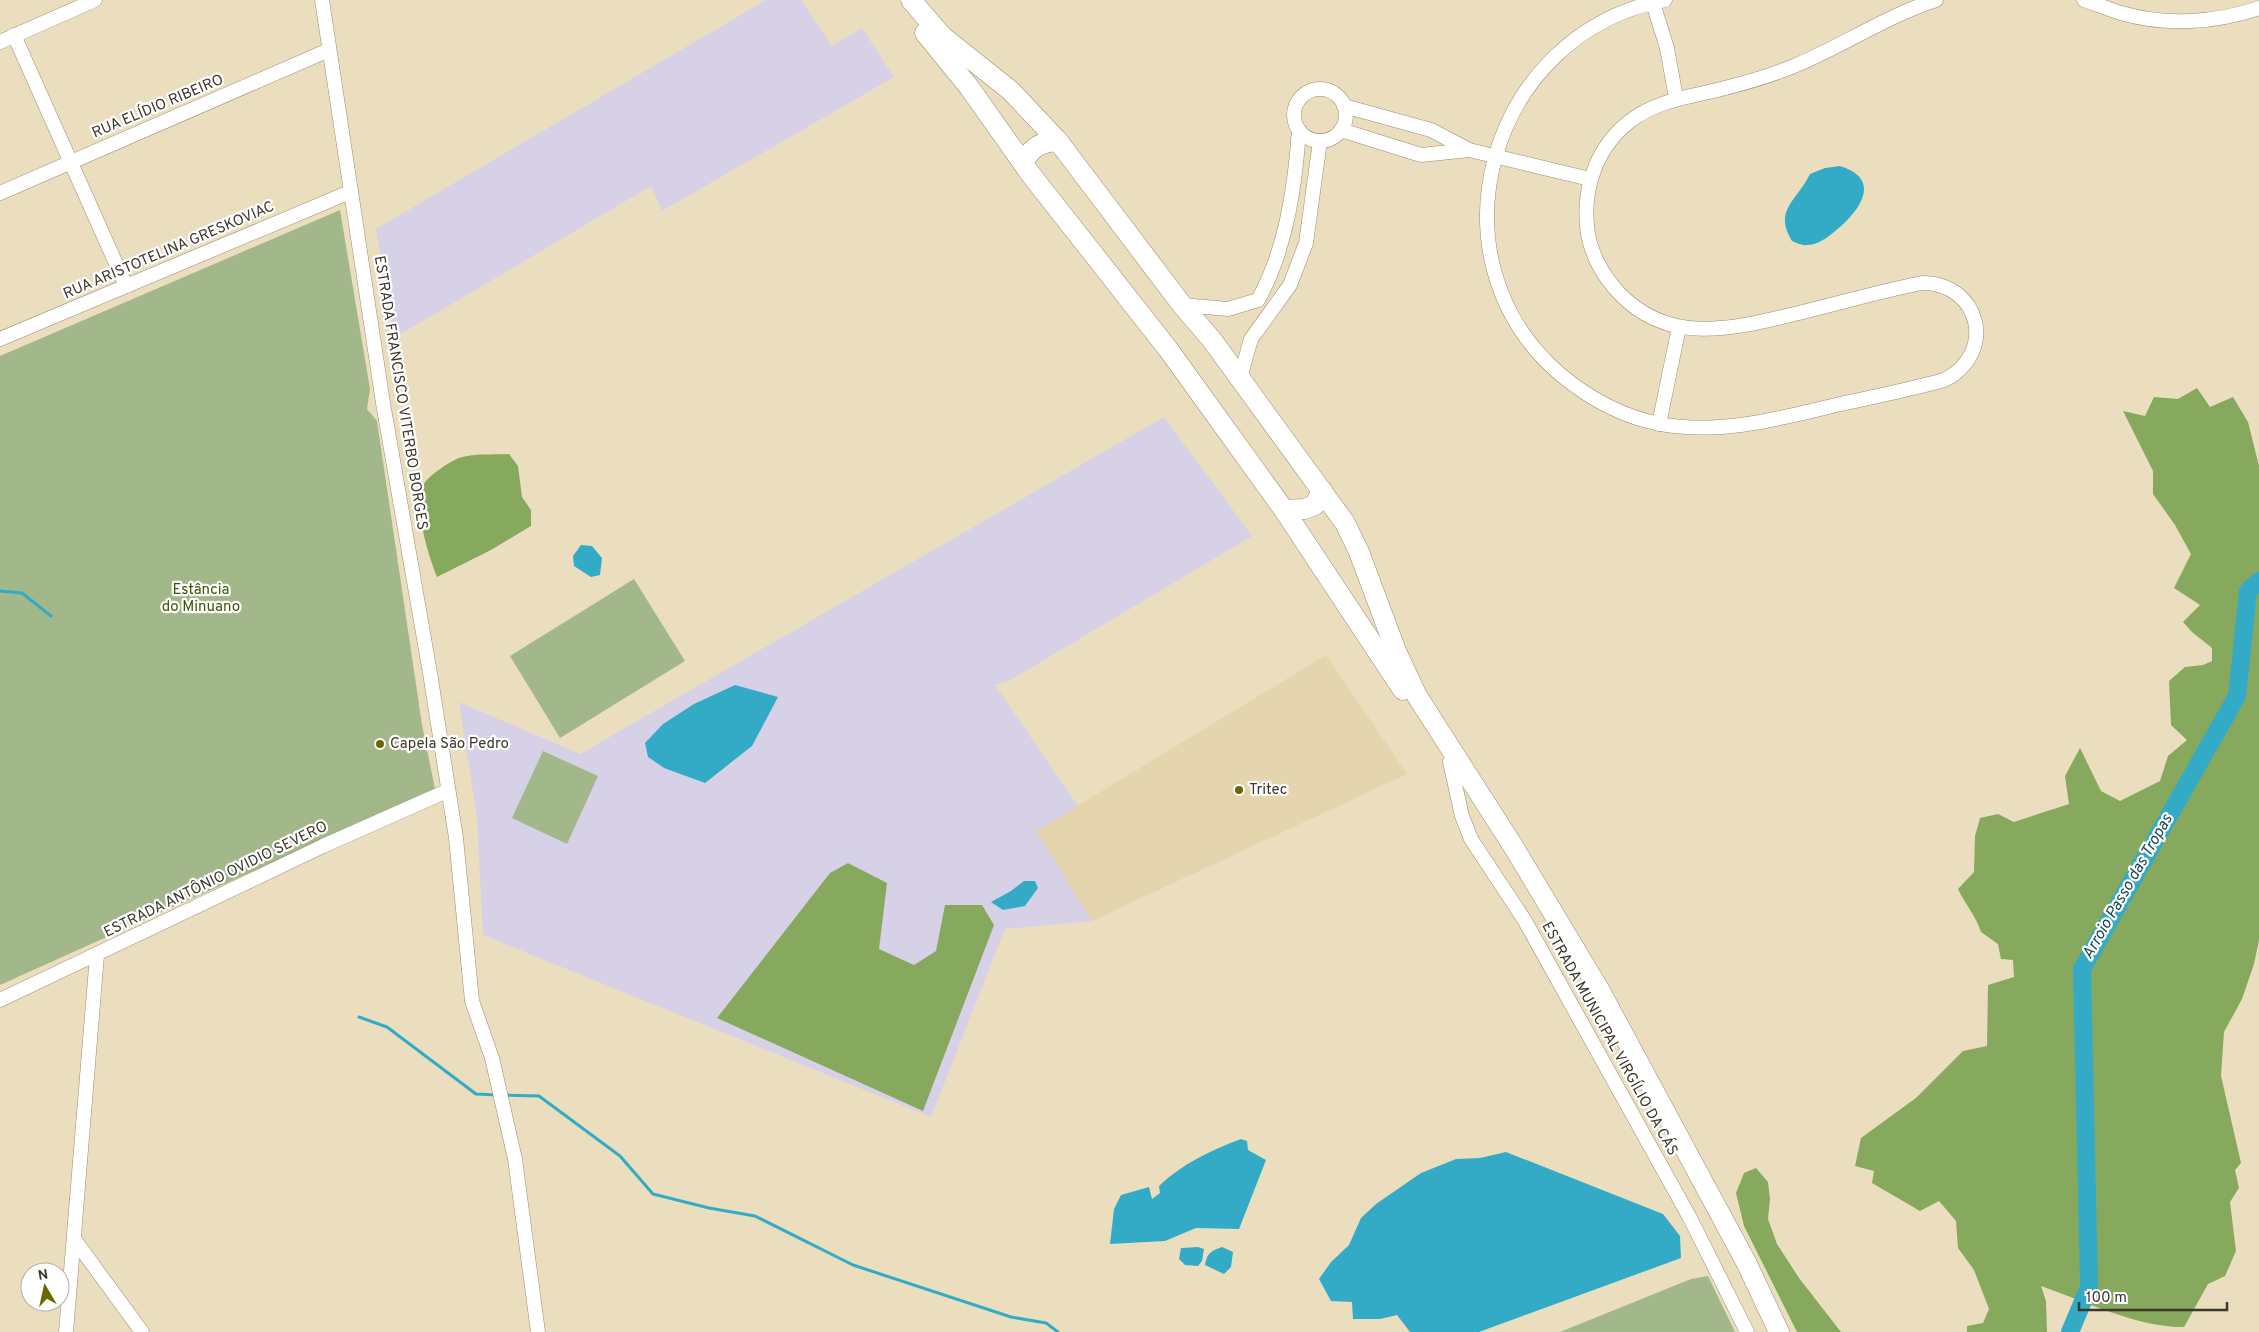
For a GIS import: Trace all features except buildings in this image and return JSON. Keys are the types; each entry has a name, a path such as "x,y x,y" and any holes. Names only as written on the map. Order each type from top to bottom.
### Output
{"highway":[{"path":"908,2 942,36 1011,91 1058,142 1182,305 1212,340 1345,523 1359,552 1396,651 1416,696 1514,846 1600,991 1746,1262 1779,1332"},
{"path":"908,2 1023,163 1157,334 1284,510 1450,762 1550,918 1599,1004 1696,1181 1773,1332"},
{"path":"1023,163 1030,150 1038,144 1058,142"},
{"path":"1284,510 1304,509 1315,504 1322,490"}],"street":[{"path":"0,42 95,0"},
{"name":"ESTRADA FRANCISCO VITERBO BORGES","path":"322,0 350,192 448,791"},
{"path":"1676,98 1657,1 1630,9 1600,23 1565,46 1547,63 1517,102 1506,124 1495,156 1487,195 1489,244 1502,291 1524,333 1554,369 1592,398 1621,412 1659,424 1706,428 1752,424 1944,380 1959,371 1970,358 1977,334 1974,317 1966,303 1947,287 1931,283 1914,285 1743,326 1705,329 1679,327 1643,313 1623,297 1606,278 1594,255 1587,230 1586,203 1590,179 1603,152 1619,131 1651,107 1676,98 1725,88 1794,66 1843,43 1901,12 1936,0"},
{"path":"2084,0 2138,17 2175,21 2213,19 2259,8"},
{"path":"14,35 126,286"},
{"name":"RUA ELÍDIO RIBEIRO","path":"0,193 329,50"},
{"path":"1182,305 1228,309 1258,300 1268,282 1285,230 1298,130 1294,119 1295,106 1307,93 1319,89 1332,92 1344,106 1346,118 1341,130 1332,138 1320,141 1308,138 1298,130"},
{"path":"1344,106 1431,130 1468,150 1590,179"},
{"path":"1341,130 1421,155 1468,150"},
{"path":"1240,378 1251,339 1290,285 1306,244 1320,141"},
{"name":"RUA ARISTOTELINA GRESKOVIAC","path":"0,339 350,192"},
{"path":"1659,424 1679,327"},
{"name":"ESTRADA MUNICIPAL VIRGÍLIO DA CÁS","path":"1450,762 1462,816 1471,839 1525,921 1690,1218 1747,1332"},
{"path":"448,791 456,838 472,1001 492,1058 514,1159 538,1332"},
{"name":"ESTRADA ANTÔNIO OVIDIO SEVERO","path":"0,1000 323,846 448,791"},
{"path":"66,1332 97,955"},
{"path":"74,1239 142,1332"}],"shaded area":[{"path":"766,0 801,0 832,46 862,28 894,77 662,211 651,186 394,338 376,229"},
{"path":"1164,417 1252,536 1009,681 995,685 1078,806 1036,831 1092,921 1005,929 931,1117 483,935 477,818 459,702 580,754"},
{"name":"Tritec","path":"1326,655 1407,774 1092,921 1036,831"}],"green space":[{"name":"Estância do Minuano","path":"340,210 370,389 367,409 377,421 422,725 435,789 0,985 0,356"},
{"path":"2197,388 2210,407 2233,397 2248,422 2259,466 2259,940 2254,964 2242,999 2224,1032 2221,1076 2241,1163 2235,1170 2239,1188 2230,1202 2236,1251 2225,1276 2208,1284 2184,1327 2149,1323 2130,1318 2041,1286 2046,1301 2047,1332 1967,1332 1967,1326 1983,1323 1989,1309 1974,1270 1958,1248 1956,1221 1939,1201 1920,1211 1872,1183 1874,1171 1855,1166 1861,1138 1916,1098 1963,1051 1987,1046 1988,985 2014,977 2013,960 2001,959 1998,944 1981,932 1958,889 1974,872 1975,836 1980,818 1998,814 2014,822 2069,804 2065,776 2080,748 2101,791 2120,801 2160,781 2168,756 2187,740 2171,725 2169,681 2185,667 2203,665 2212,661 2212,648 2183,622 2200,605 2174,588 2191,554 2175,525 2153,494 2153,471 2123,411 2145,416 2154,397 2178,399"},
{"path":"509,454 518,466 522,497 531,510 531,526 491,550 437,577 426,544 421,519 421,496 425,482 438,470 465,456"},
{"path":"634,579 685,661 560,738 510,656"},
{"path":"543,751 598,776 567,844 512,818"},
{"path":"848,863 887,883 879,949 914,965 936,951 945,905 982,905 994,925 923,1111 717,1018 830,873"},
{"path":"1756,1168 1768,1182 1770,1199 1768,1219 1777,1244 1799,1278 1841,1332 1797,1332 1744,1226 1736,1193 1744,1173"},
{"path":"1708,1276 1735,1332 1560,1332 1691,1279"}],"water":[{"path":"1840,166 1860,177 1864,185 1864,193 1856,209 1841,226 1821,241 1812,245 1805,245 1792,241 1785,221 1789,206 1810,174 1825,168"},
{"path":"581,545 592,546 602,558 600,575 591,577 574,566 573,556"},
{"path":"735,685 778,697 752,746 705,783 664,768 648,757 645,743 663,724 694,704"},
{"path":"1024,881 1035,881 1038,888 1025,906 1003,910 991,902 1011,891"},
{"path":"1241,1139 1247,1141 1248,1150 1266,1160 1239,1229 1196,1228 1165,1241 1110,1244 1114,1209 1121,1195 1149,1187 1152,1199 1160,1193 1159,1186 1187,1164"},
{"path":"1506,1152 1663,1214 1680,1236 1681,1258 1479,1332 1410,1332 1397,1315 1380,1319 1353,1319 1352,1302 1331,1301 1319,1279 1331,1262 1349,1245 1361,1218 1376,1204 1421,1173 1456,1159 1480,1158"},
{"path":"1198,1247 1204,1249 1202,1261 1198,1266 1185,1265 1179,1259 1181,1248"},
{"path":"1222,1247 1233,1252 1231,1267 1224,1274 1205,1265 1210,1253"}],"waterway":[{"name":"Arroio Passo das Tropas","path":"2070,1332 2089,1287 2082,969 2237,696 2248,591 2259,581"},
{"path":"0,591 22,593 51,616"},
{"path":"359,1017 387,1027 476,1094 497,1095"},
{"path":"503,1095 539,1096 620,1156 653,1194 709,1208 755,1216 853,1265 1011,1317 1046,1323 1058,1332"}],"place":[{"name":"Capela São Pedro","path":"380,744"},
{"name":"Tritec","path":"1239,790"}]}
